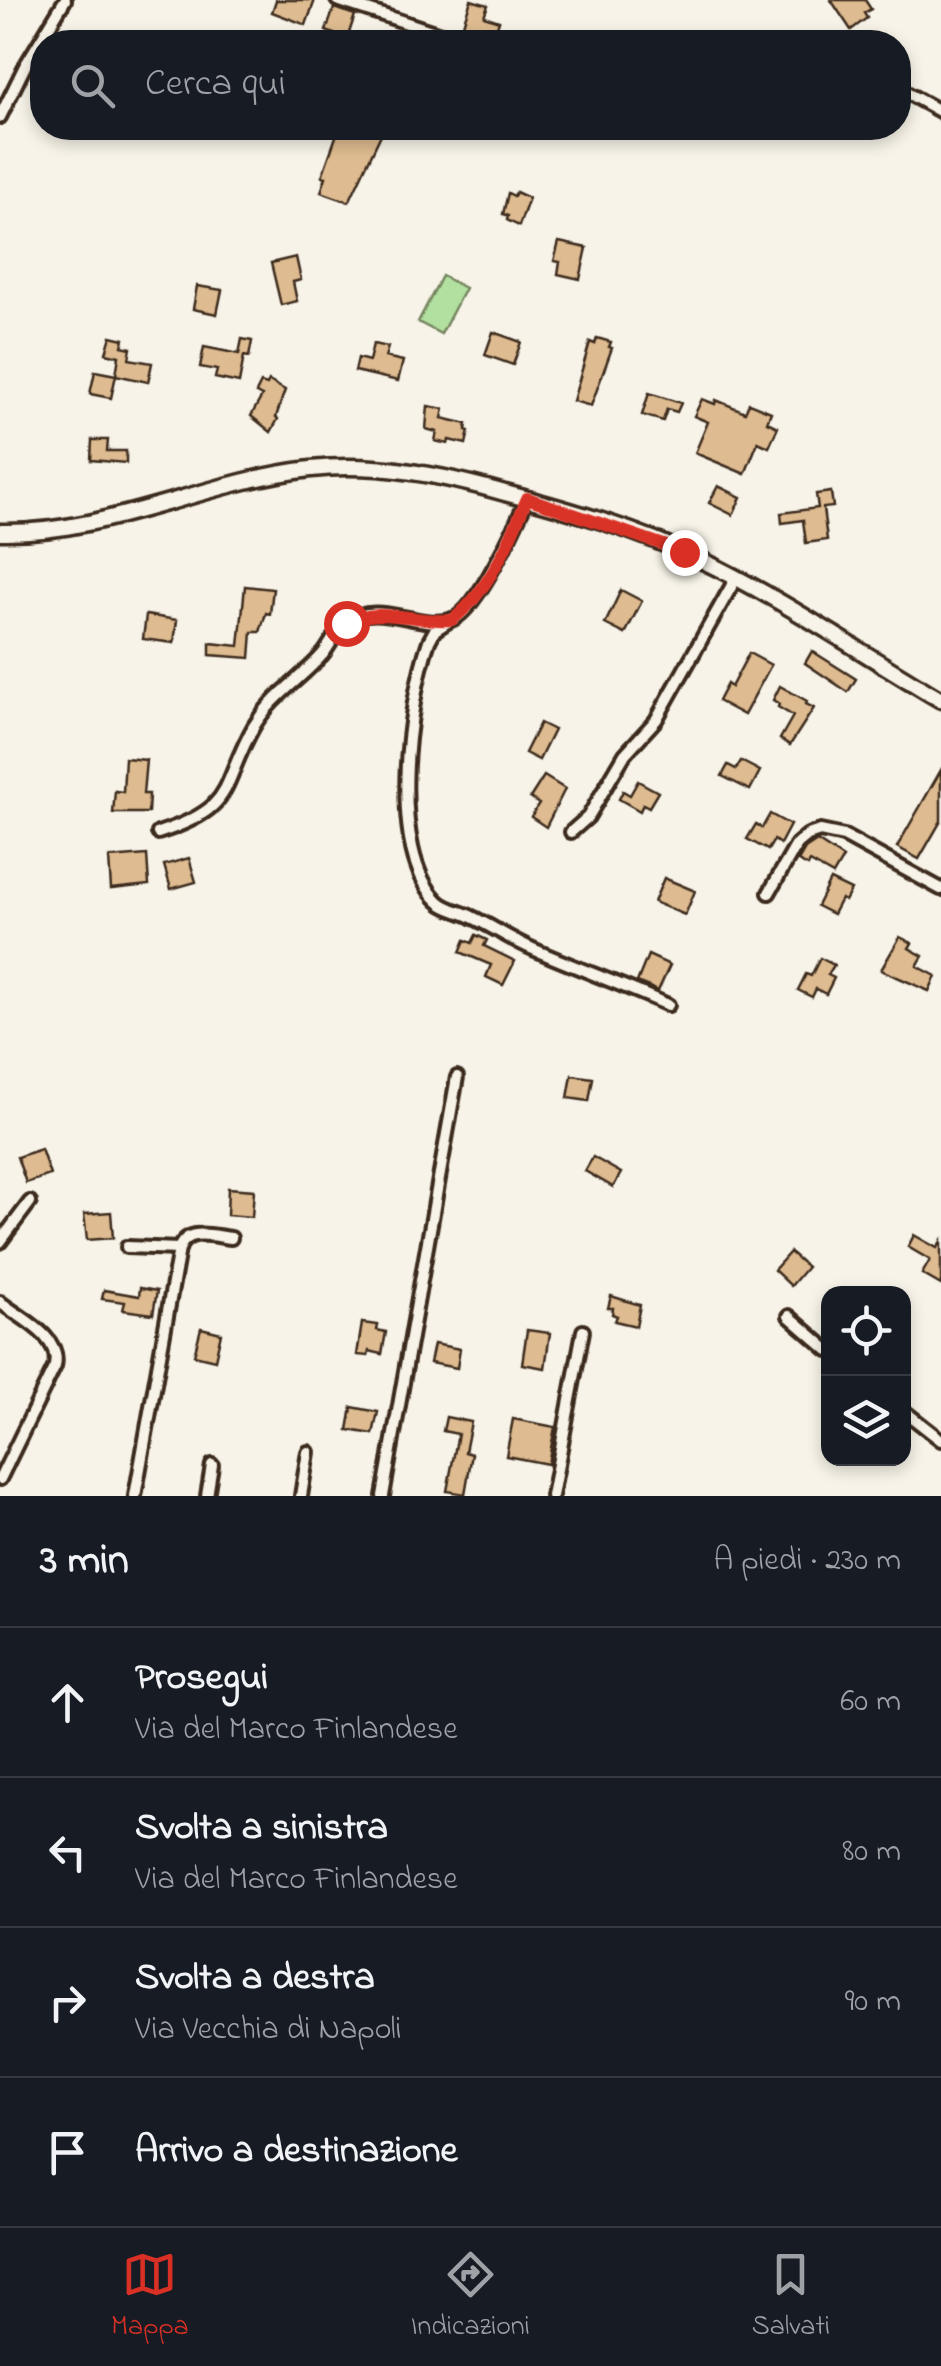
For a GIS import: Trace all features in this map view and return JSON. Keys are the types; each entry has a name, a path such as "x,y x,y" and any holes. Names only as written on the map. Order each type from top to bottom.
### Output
{"street":[{"path":"49,30 66,0"},
{"path":"337,0 429,30"},
{"path":"0,117 3,102 30,60"},
{"path":"911,95 941,112"},
{"path":"0,532 96,522 280,474 344,466 450,479 527,498 670,546 736,578 941,700"},
{"path":"527,498 496,565 462,611 435,630 428,641 409,730 410,826 415,858 427,886 446,907 538,951 668,1004"},
{"path":"571,832 588,817 625,754 653,724 736,578"},
{"path":"158,833 194,821 213,806 228,786 258,721 349,621 378,614 452,620"},
{"path":"769,893 794,846 808,834 820,831 844,836 941,890"},
{"path":"383,1496 456,1077"},
{"path":"0,1242 30,1202"},
{"path":"135,1496 178,1249 190,1235 232,1238"},
{"path":"127,1247 178,1249"},
{"path":"0,1302 50,1340 57,1360 0,1479"},
{"path":"789,1316 821,1344"},
{"path":"552,1496 583,1331"},
{"path":"911,1416 941,1440"},
{"path":"301,1496 308,1452"},
{"path":"207,1496 212,1466"}],"green space":[{"path":"442,276 465,288 441,334 418,322"}],"building":[{"path":"276,0 315,0 306,25 272,12"},
{"path":"471,0 488,5 484,16 499,21 496,30 461,30"},
{"path":"831,0 865,0 871,9 864,13 867,18 851,30"},
{"path":"334,8 355,15 350,30 326,30"},
{"path":"335,140 378,140 349,202 321,192 326,177 322,176"},
{"path":"516,192 529,198 519,226 503,214 508,193 514,196"},
{"path":"559,242 587,248 580,279 558,274 560,262 554,261"},
{"path":"296,257 301,280 293,282 297,301 281,305 271,263"},
{"path":"197,286 222,290 217,314 193,309"},
{"path":"493,332 521,342 513,365 485,355"},
{"path":"111,336 124,339 122,346 131,348 129,359 152,363 148,382 116,375 119,356 106,353"},
{"path":"597,338 611,342 612,348 591,406 573,401 590,342 595,344"},
{"path":"242,339 252,341 249,357 244,356 239,383 215,378 217,370 200,367 204,347 239,354"},
{"path":"373,344 388,347 385,357 403,361 398,381 355,371 358,358 369,361"},
{"path":"95,371 116,375 111,398 90,394"},
{"path":"269,381 285,390 271,432 251,416 262,396 256,393 261,383 267,385"},
{"path":"649,393 681,403 677,412 667,409 663,421 642,415"},
{"path":"702,399 715,404 716,400 745,412 749,403 771,412 767,422 778,427 769,447 758,442 745,474 695,453 708,422 694,416"},
{"path":"428,406 444,409 442,418 467,424 466,444 435,441 437,432 426,429"},
{"path":"92,440 108,440 107,451 126,451 126,463 91,460"},
{"path":"718,486 741,497 733,515 709,503"},
{"path":"831,492 833,507 823,508 827,540 806,543 803,520 782,523 781,513 818,508 816,494"},
{"path":"245,586 273,589 270,614 266,613 260,632 252,632 250,658 210,655 210,643 239,646"},
{"path":"621,590 642,601 625,634 605,624"},
{"path":"146,615 177,620 174,643 143,639"},
{"path":"812,651 856,679 848,692 805,663"},
{"path":"749,653 771,665 744,715 718,701 727,684 731,687"},
{"path":"780,686 814,708 790,745 780,739 793,716 773,700"},
{"path":"540,723 554,730 539,760 525,753"},
{"path":"125,758 146,760 143,794 149,794 148,813 113,813 115,791 123,792"},
{"path":"741,761 760,771 750,790 722,776 728,765 736,769"},
{"path":"941,770 941,821 919,859 897,847"},
{"path":"544,776 565,789 546,827 531,817 539,804 530,798"},
{"path":"638,781 658,792 649,807 643,804 640,811 619,799 623,791 630,795"},
{"path":"770,814 790,825 780,844 774,840 768,850 747,839 756,824 762,828"},
{"path":"817,841 843,858 833,875 810,862 808,866 798,861 805,849"},
{"path":"147,855 149,885 111,889 109,858"},
{"path":"189,858 196,882 171,889 164,865"},
{"path":"664,878 695,891 685,915 654,902"},
{"path":"830,880 851,890 833,914 817,906"},
{"path":"476,935 487,940 484,946 515,961 503,985 486,977 491,965 460,952 465,940 472,943"},
{"path":"900,937 912,943 909,948 923,956 917,966 936,976 929,991 881,970"},
{"path":"648,955 670,965 658,991 637,982"},
{"path":"820,958 834,965 828,975 834,978 826,994 816,989 812,997 798,990"},
{"path":"572,1075 593,1078 589,1101 568,1098"},
{"path":"41,1149 50,1175 26,1183 17,1157"},
{"path":"593,1157 621,1173 613,1187 585,1171"},
{"path":"228,1188 254,1190 252,1217 227,1215"},
{"path":"111,1212 113,1238 87,1240 84,1214"},
{"path":"914,1235 937,1248 941,1241 941,1285 922,1274 930,1260 908,1247"},
{"path":"790,1252 807,1267 791,1286 774,1270"},
{"path":"140,1288 157,1291 153,1314 123,1310 125,1302 102,1299 104,1290 139,1296"},
{"path":"611,1296 640,1305 636,1326 615,1321 613,1308 608,1308"},
{"path":"362,1323 378,1325 377,1330 386,1332 382,1354 369,1351 368,1356 357,1355"},
{"path":"201,1328 221,1333 215,1360 194,1355"},
{"path":"527,1330 550,1333 545,1368 522,1364"},
{"path":"434,1344 460,1349 457,1368 430,1363"},
{"path":"352,1407 378,1412 373,1434 348,1430"},
{"path":"446,1417 471,1422 465,1452 472,1454 465,1494 447,1491 458,1434 443,1431"},
{"path":"513,1419 555,1427 548,1464 506,1456"}],"route":[{"path":"346,623 378,614 452,620 504,552 527,498 684,552"}]}
